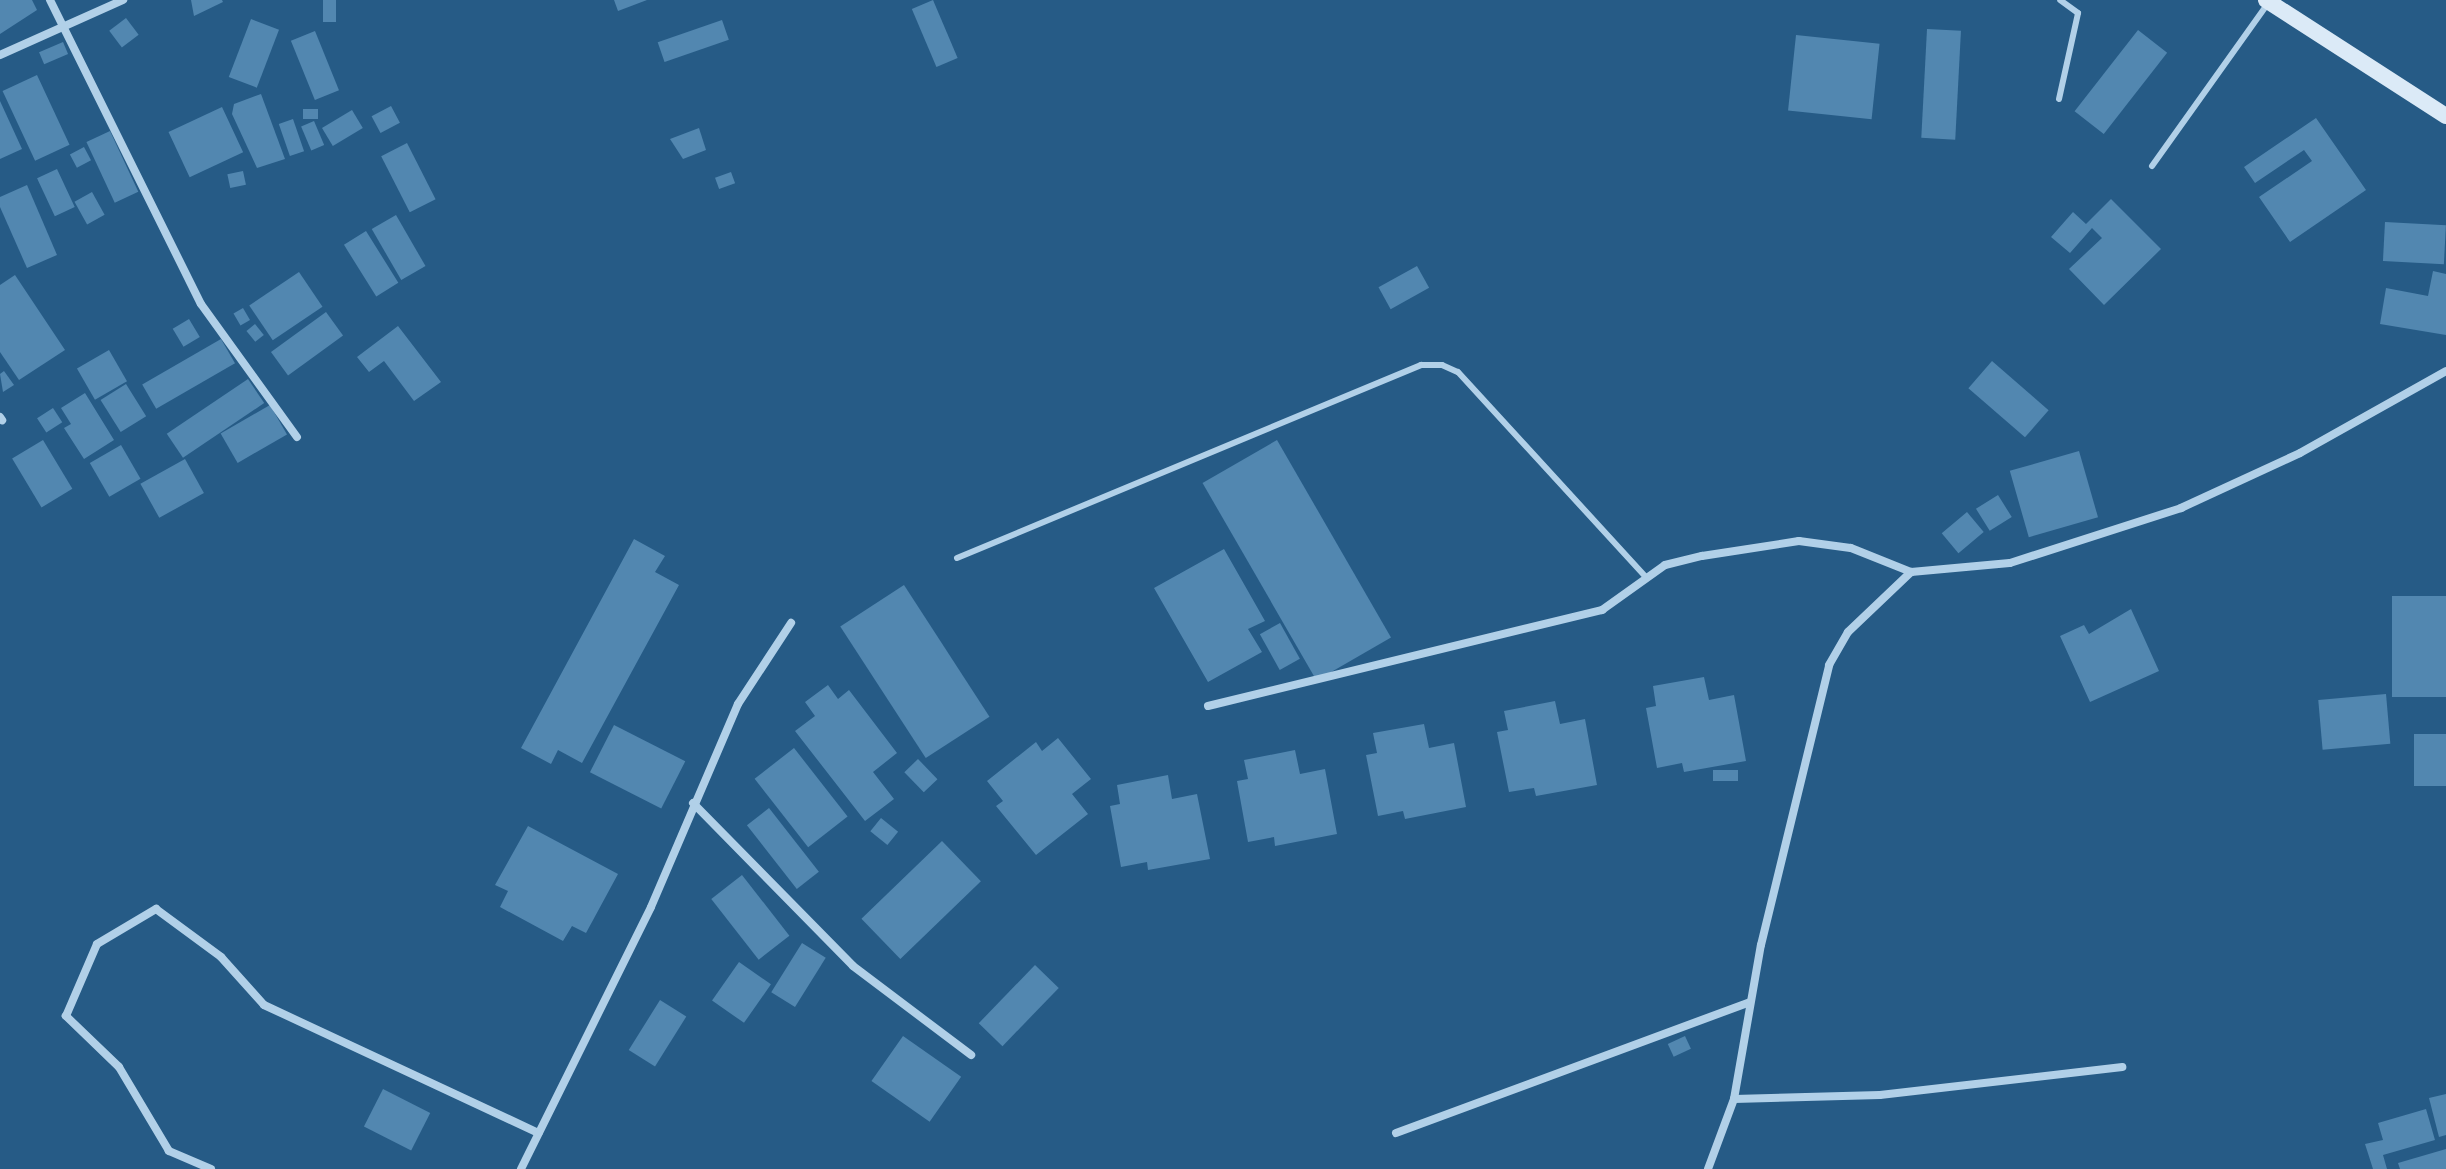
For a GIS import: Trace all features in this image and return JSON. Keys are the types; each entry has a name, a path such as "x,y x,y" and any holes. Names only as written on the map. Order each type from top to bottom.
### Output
{"main road":[{"path":"2268,1 2446,116"}],"street":[{"path":"50,0 201,304 297,437"},
{"path":"0,55 123,0"},
{"path":"1208,706 1602,610 1646,577 1702,556 1799,541 1851,548 1911,572 2010,563 2181,508 2300,453 2446,371"},
{"path":"1708,1169 1734,1099 1750,1002 1804,748 1829,665 1848,632 1911,572"},
{"path":"521,1169 651,907 738,704 791,623"},
{"path":"693,803 853,966 971,1055"},
{"path":"211,1169 169,1151 119,1067 66,1016 97,944 156,909 221,957 264,1005 539,1133"},
{"path":"1396,1133 1750,1002"},
{"path":"1734,1099 1880,1095 2122,1067"}],"lane":[{"path":"2059,99 2078,13 2060,0"},
{"path":"2152,166 2268,1"},
{"path":"957,558 1421,365 1442,365 1458,372 1646,577"}],"building":[{"path":"0,0 32,0 37,10 0,34"},
{"path":"191,0 222,0 223,2 194,16"},
{"path":"323,0 336,0 336,22 323,22"},
{"path":"614,0 647,0 618,11"},
{"path":"933,0 958,58 936,67 912,9"},
{"path":"126,18 139,35 122,47 109,31"},
{"path":"251,19 279,30 257,88 229,77"},
{"path":"722,20 729,40 665,62 658,42"},
{"path":"1927,29 1961,31 1955,140 1921,138"},
{"path":"2138,30 2167,53 2104,134 2075,111"},
{"path":"315,31 339,90 315,100 291,41"},
{"path":"1796,35 1880,44 1872,119 1788,111"},
{"path":"63,42 68,54 44,64 39,52"},
{"path":"37,75 70,145 35,161 3,91"},
{"path":"261,94 285,159 257,168 232,114 234,104"},
{"path":"0,101 22,149 0,159"},
{"path":"391,106 400,123 380,133 372,116"},
{"path":"222,107 243,152 190,177 169,132"},
{"path":"303,109 318,109 318,119 303,119"},
{"path":"352,110 363,128 333,146 322,128"},
{"path":"2316,118 2366,190 2290,242 2259,197 2312,161 2304,150 2255,183 2244,167"},
{"path":"293,119 304,151 290,156 279,124"},
{"path":"314,121 324,145 311,150 301,126"},
{"path":"699,128 706,150 683,159 670,139"},
{"path":"110,131 138,192 115,203 86,142"},
{"path":"407,143 436,199 410,212 381,156"},
{"path":"84,147 91,160 77,168 70,155"},
{"path":"57,169 75,207 55,216 37,178"},
{"path":"243,171 246,185 230,188 227,174"},
{"path":"731,172 735,183 719,189 715,178"},
{"path":"27,185 57,255 27,268 0,207 0,197"},
{"path":"92,192 105,215 87,224 75,202"},
{"path":"2111,199 2161,249 2104,305 2069,269 2102,238 2092,228 2070,253 2051,237 2073,212 2086,224"},
{"path":"396,215 426,266 401,280 372,229"},
{"path":"2385,222 2446,225 2444,264 2383,261"},
{"path":"366,231 398,283 376,297 344,245"},
{"path":"1417,266 1429,288 1391,309 1379,287"},
{"path":"2433,271 2446,274 2446,335 2380,324 2386,288 2428,296"},
{"path":"299,272 322,307 273,340 249,306"},
{"path":"15,275 65,350 19,380 0,352 0,285"},
{"path":"243,308 250,320 240,326 233,314"},
{"path":"326,312 343,335 288,375 271,352"},
{"path":"189,319 200,337 184,347 173,329"},
{"path":"255,324 264,335 255,342 246,331"},
{"path":"398,326 441,382 414,401 384,361 369,372 357,357"},
{"path":"221,339 235,363 156,409 142,384"},
{"path":"109,350 127,381 95,400 77,368"},
{"path":"1992,361 2049,410 2025,437 1968,388"},
{"path":"4,371 14,385 3,392 0,374"},
{"path":"248,379 264,403 183,458 167,434"},
{"path":"126,384 146,416 121,432 101,400"},
{"path":"85,393 114,440 84,459 64,428 71,424 61,408"},
{"path":"270,405 287,434 238,463 221,434"},
{"path":"53,408 62,422 46,433 37,418"},
{"path":"43,440 72,489 41,507 12,459"},
{"path":"1277,440 1391,637 1317,680 1203,483"},
{"path":"121,445 140,479 109,497 90,463"},
{"path":"2079,451 2098,517 2029,537 2010,471"},
{"path":"185,459 204,493 159,518 140,484"},
{"path":"1998,495 2012,517 1990,531 1976,509"},
{"path":"1967,512 1984,532 1958,553 1942,533"},
{"path":"634,539 665,556 655,572 679,585 582,763 558,750 551,764 521,748"},
{"path":"1224,549 1265,621 1248,629 1262,652 1208,682 1154,588"},
{"path":"904,585 990,717 926,758 840,626"},
{"path":"2392,596 2446,596 2446,697 2392,697"},
{"path":"2131,609 2159,671 2090,702 2060,636 2084,625 2089,634"},
{"path":"1280,623 1300,659 1280,670 1260,634"},
{"path":"1704,677 1709,700 1734,695 1746,761 1684,772 1682,763 1657,768 1646,708 1656,706 1653,686"},
{"path":"828,685 838,699 849,690 897,753 873,772 894,799 865,821 795,731 815,716 805,702"},
{"path":"2386,694 2390,744 2323,750 2318,700"},
{"path":"1555,701 1560,724 1585,719 1597,785 1536,796 1534,788 1509,792 1497,732 1508,730 1504,711"},
{"path":"1424,724 1429,748 1454,743 1466,807 1405,819 1403,811 1378,816 1366,755 1377,753 1373,733"},
{"path":"614,725 685,761 661,809 590,772"},
{"path":"2414,734 2446,734 2446,786 2414,786"},
{"path":"1058,738 1091,779 1072,794 1088,814 1036,855 996,806 1003,801 987,781 1036,742 1042,751"},
{"path":"794,748 848,817 808,847 755,779"},
{"path":"1295,750 1300,774 1325,769 1337,834 1275,846 1274,837 1248,842 1237,781 1248,779 1244,760"},
{"path":"918,759 937,779 924,792 904,772"},
{"path":"1713,770 1738,770 1738,781 1713,781"},
{"path":"1168,775 1172,799 1197,794 1210,859 1148,870 1147,862 1121,867 1110,806 1120,804 1117,785"},
{"path":"769,808 819,872 797,889 747,825"},
{"path":"881,818 898,832 887,845 870,831"},
{"path":"528,826 618,874 586,933 572,926 563,941 500,907 508,891 495,885"},
{"path":"942,841 981,881 900,959 861,919"},
{"path":"742,875 789,936 759,960 711,899"},
{"path":"802,943 826,958 795,1007 771,992"},
{"path":"739,962 771,984 744,1023 712,1001"},
{"path":"1035,965 1059,988 1002,1046 979,1023"},
{"path":"660,1000 686,1016 655,1066 629,1050"},
{"path":"903,1036 961,1077 930,1122 871,1081"},
{"path":"1685,1036 1691,1049 1674,1057 1668,1044"},
{"path":"383,1089 430,1113 411,1150 364,1126"},
{"path":"2446,1094 2446,1135 2439,1137 2429,1098"},
{"path":"2426,1109 2435,1140 2383,1155 2387,1169 2373,1169 2365,1144 2383,1140 2378,1123"},
{"path":"2446,1149 2446,1169 2400,1169 2398,1163"}]}
